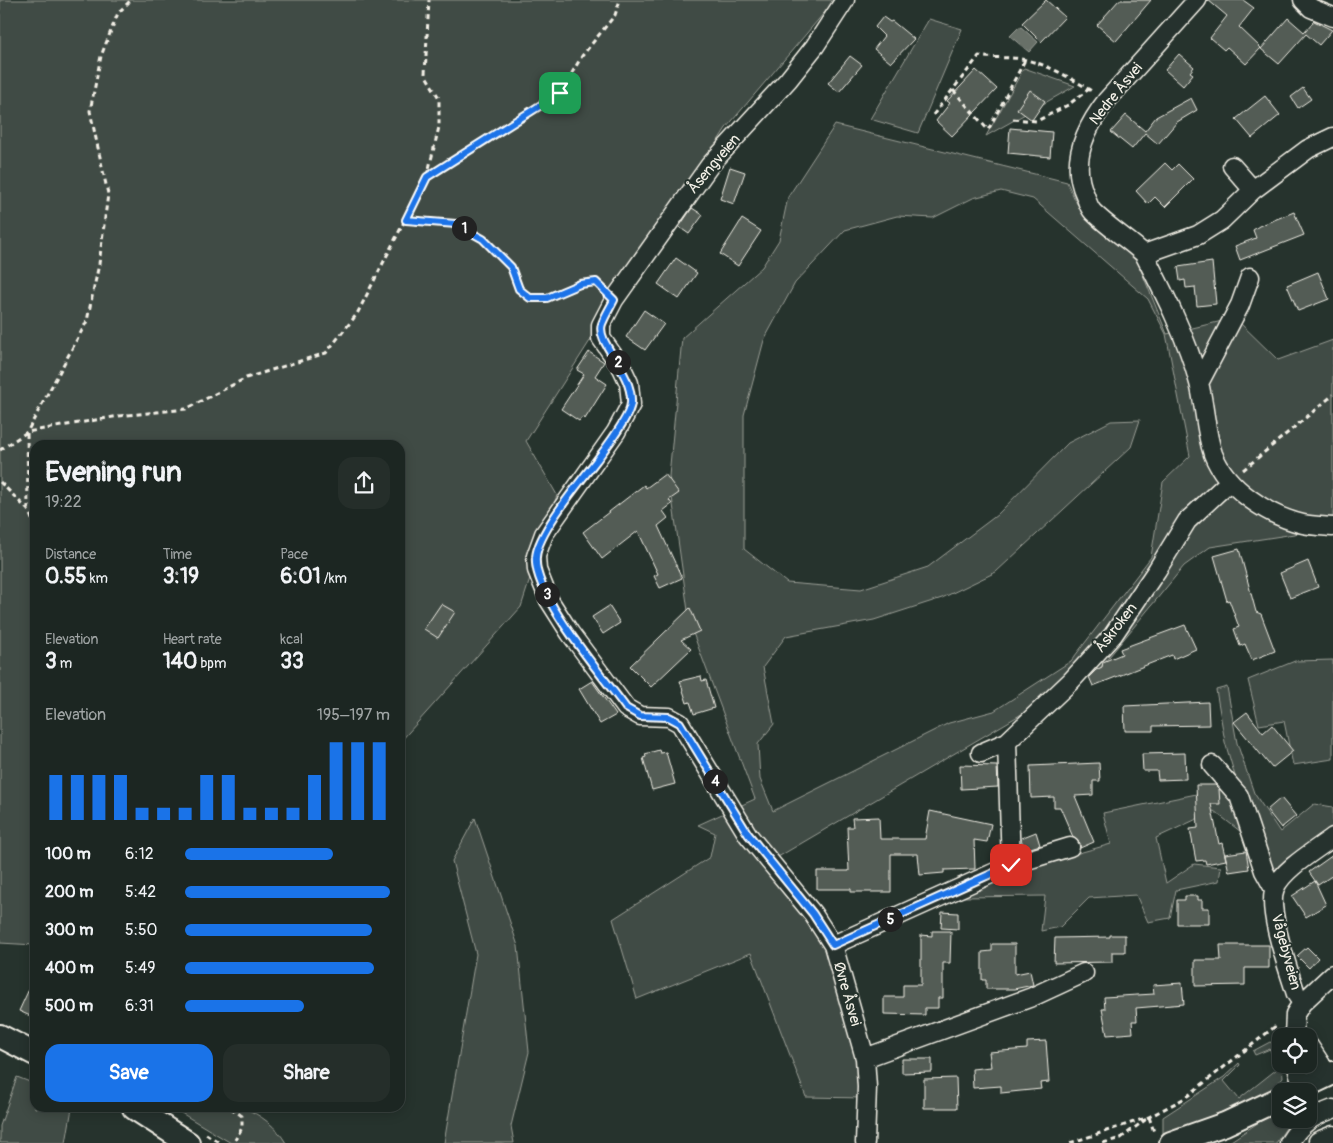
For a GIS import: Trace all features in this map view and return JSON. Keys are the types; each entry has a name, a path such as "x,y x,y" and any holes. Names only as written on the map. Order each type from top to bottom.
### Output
{"main road":[{"path":"0,1036 30,1051"},
{"path":"1313,1083 1331,1074"},
{"path":"1163,1138 1196,1139 1272,1102"},
{"path":"140,1112 188,1143"}],"street":[{"name":"Åsengveien","path":"601,338 601,325 614,300 710,165 788,80 815,46 846,0"},
{"name":"Nedre Åsvei","path":"1144,254 1092,211 1080,186 1078,163 1084,137 1094,118 1107,100 1197,0"},
{"path":"1303,0 1311,8 1333,17"},
{"path":"1333,137 1308,149 1253,190 1222,220 1198,235 1144,254 1183,337 1199,383 1213,452 1229,482 1266,508 1282,516 1303,524 1333,526"},
{"path":"1232,166 1253,190"},
{"path":"1199,383 1240,305 1250,277"},
{"name":"Øvre Åsvei","path":"601,338 622,368 629,384 631,404 616,432 544,534 536,556 537,570 549,600 570,633 626,708 640,716 669,717 680,723 748,834 813,914 833,945 865,1058 867,1087 865,1143"},
{"name":"Åskroken","path":"981,753 1007,742 1071,681 1113,635 1157,570 1187,521 1229,482"},
{"path":"1007,742 1011,865"},
{"path":"1212,765 1239,796 1264,870 1274,889 1284,876 1333,837"},
{"path":"833,945 1011,865 1070,847"},
{"name":"Vågebyveien","path":"1274,889 1273,903 1276,928 1296,994 1302,1003"},
{"path":"865,1058 1032,997 1084,972"},
{"path":"1297,1028 1302,1003 1333,974"},
{"path":"1317,1056 1331,1074"},
{"path":"1289,1143 1300,1126 1316,1116 1333,1109"}],"path":[{"path":"28,510 27,432 87,321 100,264 108,194 90,111 101,56 118,13 131,0"},
{"path":"0,450 27,432 119,416 186,409 246,378 326,353 357,314 427,177 439,127 439,98 425,74 429,0"},
{"path":"427,177 560,93 582,56 615,15 620,0"},
{"path":"933,116 979,56 995,59 1025,60 1070,78 1107,100"},
{"path":"953,90 988,130 1025,60"},
{"path":"1013,119 1037,121 1068,105 1089,89"},
{"path":"406,220 456,224 483,239 511,267 519,289 530,298 547,298 580,284 596,282 614,300"},
{"path":"1229,482 1333,395"},
{"path":"0,482 28,510 30,515"},
{"path":"1272,1028 1281,1021 1292,1028"},
{"path":"1103,1143 1121,1138 1150,1117 1185,1098 1272,1028"},
{"path":"236,1112 242,1116 242,1128 236,1140"},
{"path":"1150,1117 1163,1138"},
{"path":"1070,1143 1150,1117"}],"shaded area":[{"path":"0,0 835,0 726,128 526,441 557,495 521,607 405,736 405,440 30,440 30,945 0,943"},
{"path":"929,19 962,29 918,133 870,119"},
{"path":"1020,26 1038,42 1029,52 1010,36"},
{"path":"1024,68 1075,86 986,136"},
{"path":"835,125 1067,182 1077,204 1138,263 1167,334 1235,318 1278,360 1333,340 1333,528 1210,547 1184,566 1100,668 778,857 829,944 863,1046 865,1098 806,1097 751,953 637,999 613,919 710,857 715,833 698,825 755,799 690,625 669,476 682,338 762,267 779,240 788,197","holes":["1001,191 1033,199 1148,299 1166,334 1190,456 1163,482 1151,557 1071,661 994,711 949,723 773,811 760,779 758,744 774,724 763,667 786,636 874,620 942,598 996,572 1131,447 1140,420 1111,421 1068,443 997,515 928,567 861,589 787,583 744,549 744,415 764,340 795,283 845,230 897,216 933,218 973,198"]},
{"path":"1333,660 1333,759 1293,765 1284,721 1259,725 1248,680 1295,661"},
{"path":"1227,687 1237,743 1254,793 1280,832 1314,804 1333,807 1333,829 1275,875 1238,786 1225,742 1216,690"},
{"path":"1221,789 1236,805 1245,835 1214,811 1156,838 1166,883 1194,864 1221,867 1219,881 1176,890 1170,918 1148,922 1136,895 1089,898 1060,927 1041,931 1045,896 962,897 1014,871 1111,844 1103,813"},
{"path":"475,818 518,946 529,1052 511,1126 514,1143 444,1143 476,954 452,861"},
{"path":"1270,1042 1272,1043 1272,1055 1270,1049 1255,1055 1253,1051"},
{"path":"1239,1063 1240,1065 1224,1081 1239,1099 1272,1073 1283,1073 1283,1077 1278,1083 1272,1083 1270,1093 1175,1131 1163,1133 1163,1117 1224,1077"},
{"path":"17,1077 30,1082 30,1112 71,1112 66,1143 0,1143 0,1126"},
{"path":"180,1112 252,1112 267,1122 286,1143 231,1143"},
{"path":"1272,1115 1272,1128 1286,1128 1276,1143 1228,1143"}],"building":[{"path":"1046,0 1065,17 1041,42 1022,23"},
{"path":"1119,0 1151,0 1116,41 1097,25"},
{"path":"1208,0 1243,0 1254,8 1239,27 1261,48 1246,64 1227,47 1224,50 1210,38 1227,16"},
{"path":"883,17 890,22 892,21 914,39 891,63 874,49 884,36 875,27"},
{"path":"1288,18 1304,32 1314,21 1332,30 1319,45 1306,34 1279,64 1261,49"},
{"path":"1179,54 1194,67 1190,72 1193,74 1183,86 1165,70"},
{"path":"850,56 862,65 839,92 828,83"},
{"path":"976,70 997,89 952,136 936,121 950,103 947,101"},
{"path":"1303,88 1311,99 1298,108 1291,97"},
{"path":"1030,90 1045,101 1032,120 1017,109"},
{"path":"1265,96 1280,115 1252,138 1236,119"},
{"path":"1191,98 1197,110 1177,122 1158,144 1145,133 1132,149 1111,132 1126,115 1145,131 1156,117"},
{"path":"1010,128 1052,132 1050,157 1008,153"},
{"path":"1165,163 1172,170 1178,164 1193,179 1165,207 1155,197 1148,204 1136,191"},
{"path":"730,167 745,172 734,204 720,199"},
{"path":"692,208 703,215 689,234 679,227"},
{"path":"1294,212 1304,235 1240,260 1235,246 1256,238 1253,230"},
{"path":"742,219 761,231 738,266 720,254"},
{"path":"676,258 697,273 679,299 658,284"},
{"path":"1212,262 1216,304 1197,306 1195,287 1186,288 1185,280 1180,281 1178,267"},
{"path":"1318,272 1329,299 1298,311 1287,285"},
{"path":"644,310 664,324 645,350 626,337"},
{"path":"589,352 604,362 595,376 607,384 585,419 583,416 579,421 561,409 584,374 577,370"},
{"path":"665,474 679,493 669,500 672,504 663,511 668,518 658,526 682,578 660,588 654,576 658,574 638,531 602,559 583,532 644,485 646,488"},
{"path":"1239,549 1256,612 1261,614 1275,651 1252,660 1245,644 1240,646 1234,629 1239,627 1229,600 1227,601 1214,556"},
{"path":"1308,561 1318,587 1290,598 1280,573"},
{"path":"441,604 455,612 438,638 424,629"},
{"path":"609,606 620,623 603,634 592,617"},
{"path":"690,608 700,631 681,640 691,649 651,687 630,666"},
{"path":"1185,625 1196,649 1173,659 1172,655 1093,686 1089,677 1102,667 1103,662 1122,654 1120,649"},
{"path":"701,676 702,681 706,680 714,708 694,714 690,702 687,703 680,681"},
{"path":"592,681 616,715 600,724 579,689"},
{"path":"1208,702 1209,725 1153,726 1153,731 1125,731 1124,706"},
{"path":"1247,712 1263,733 1272,725 1293,751 1272,768 1234,722"},
{"path":"659,750 660,753 666,752 675,784 652,790 643,758 646,757 645,754"},
{"path":"1185,753 1186,779 1158,780 1157,771 1143,771 1142,754"},
{"path":"1099,763 1100,781 1093,781 1093,795 1075,796 1094,842 1080,848 1080,843 1073,837 1060,807 1054,807 1054,797 1031,798 1030,766"},
{"path":"960,765 997,766 998,787 961,789"},
{"path":"1196,785 1215,785 1219,789 1220,804 1211,804 1219,844 1222,843 1226,860 1206,864 1205,860 1196,861 1190,829 1198,828"},
{"path":"1281,798 1296,816 1281,828 1267,810"},
{"path":"930,811 991,824 987,842 974,840 975,869 944,870 944,873 920,875 918,854 891,854 891,892 851,892 851,889 817,889 817,871 849,871 847,827 853,827 852,818 879,817 880,839 925,839"},
{"path":"1036,832 1040,845 1024,850 1021,838"},
{"path":"1246,851 1249,869 1229,872 1225,854"},
{"path":"1333,855 1333,875 1318,885 1309,872"},
{"path":"1315,881 1326,905 1306,917 1292,896"},
{"path":"1185,896 1198,896 1198,900 1202,900 1202,908 1209,908 1209,924 1177,924 1177,900 1185,900"},
{"path":"942,912 958,913 958,929 941,928"},
{"path":"932,931 951,931 950,963 943,963 943,998 938,998 938,1008 925,1008 925,1015 884,1014 884,997 903,997 903,985 921,985 921,935 932,936"},
{"path":"1110,935 1125,935 1125,952 1112,952 1112,962 1054,963 1055,938 1110,937"},
{"path":"992,944 1015,944 1015,974 1030,971 1033,985 1014,989 986,989 986,980 982,980 982,952 992,951"},
{"path":"1220,945 1269,945 1269,968 1245,968 1245,985 1195,986 1195,960 1221,960"},
{"path":"1307,947 1318,958 1309,968 1297,956"},
{"path":"1182,983 1184,1004 1136,1008 1137,1021 1132,1021 1133,1033 1107,1035 1102,1009 1105,1009 1104,997 1154,994 1153,985"},
{"path":"30,987 30,1016 19,1011"},
{"path":"1046,1041 1049,1082 1040,1083 1041,1089 1001,1093 1001,1086 973,1088 972,1069 991,1067 989,1052 1027,1049 1027,1042"},
{"path":"902,1059 932,1059 932,1072 902,1073"},
{"path":"956,1078 957,1108 924,1108 924,1079"}],"route":[{"path":"560,93 427,177 406,220 456,224 483,239 511,267 519,289 530,298 547,298 580,284 596,282 614,300 601,325 601,338 622,368 629,384 631,404 616,432 566,500 544,534 536,556 537,570 549,600 570,633 626,708 640,716 658,715 669,717 680,723 748,834 813,914 833,945 1011,865"}]}
